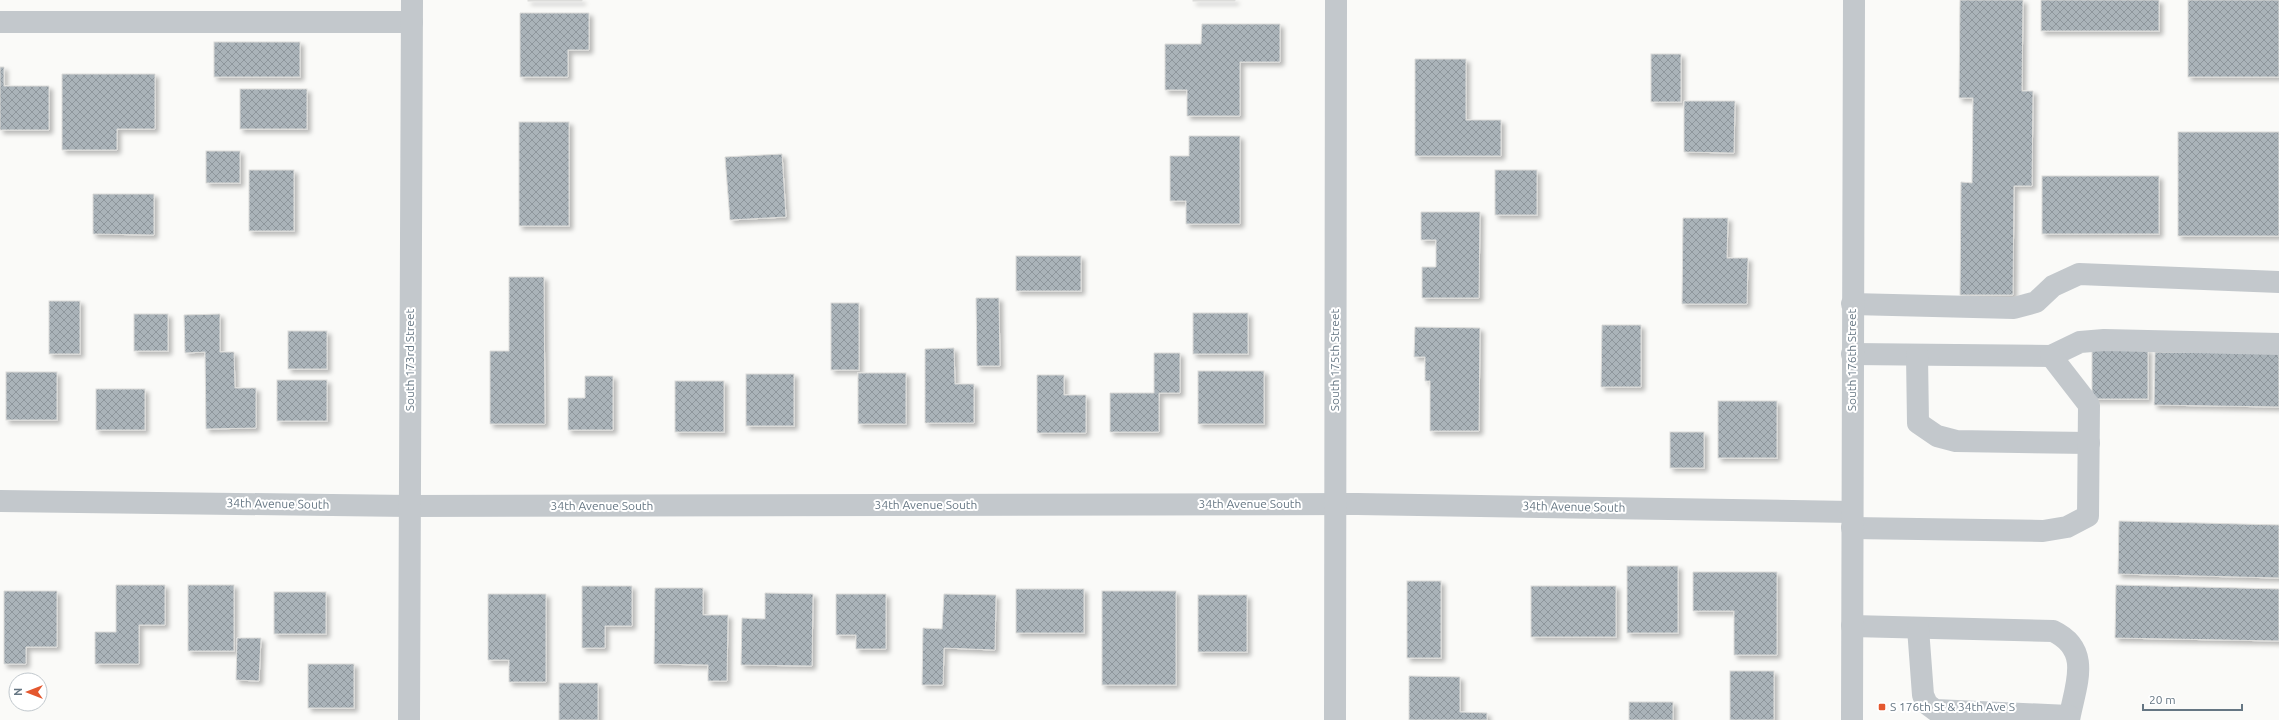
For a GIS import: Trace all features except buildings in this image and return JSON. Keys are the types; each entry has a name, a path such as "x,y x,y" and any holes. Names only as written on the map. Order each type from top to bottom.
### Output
{"street":[{"name":"South 173rd Street","path":"409,720 412,0"},
{"name":"South 175th Street","path":"1335,720 1334,504 1336,0"},
{"name":"South 176th Street","path":"1852,720 1854,0"},
{"path":"0,22 412,22"},
{"path":"1852,304 2014,308 2036,302 2053,286 2079,274 2279,282"},
{"path":"1852,354 2050,356 2080,342 2104,340 2279,344"},
{"path":"1917,355 1918,423 1937,436 1956,441 2089,443 2089,405 2050,356"},
{"name":"34th Avenue South","path":"0,501 409,506 1334,504 1852,520 2043,531 2066,527 2088,516 2089,443"},
{"path":"1852,626 2053,631 2064,636 2071,642 2077,652 2079,667 2069,718 1935,710 1926,704 1923,695 1918,628"}],"place":[{"name":"S 176th St & 34th Ave S","path":"1882,707"}]}
